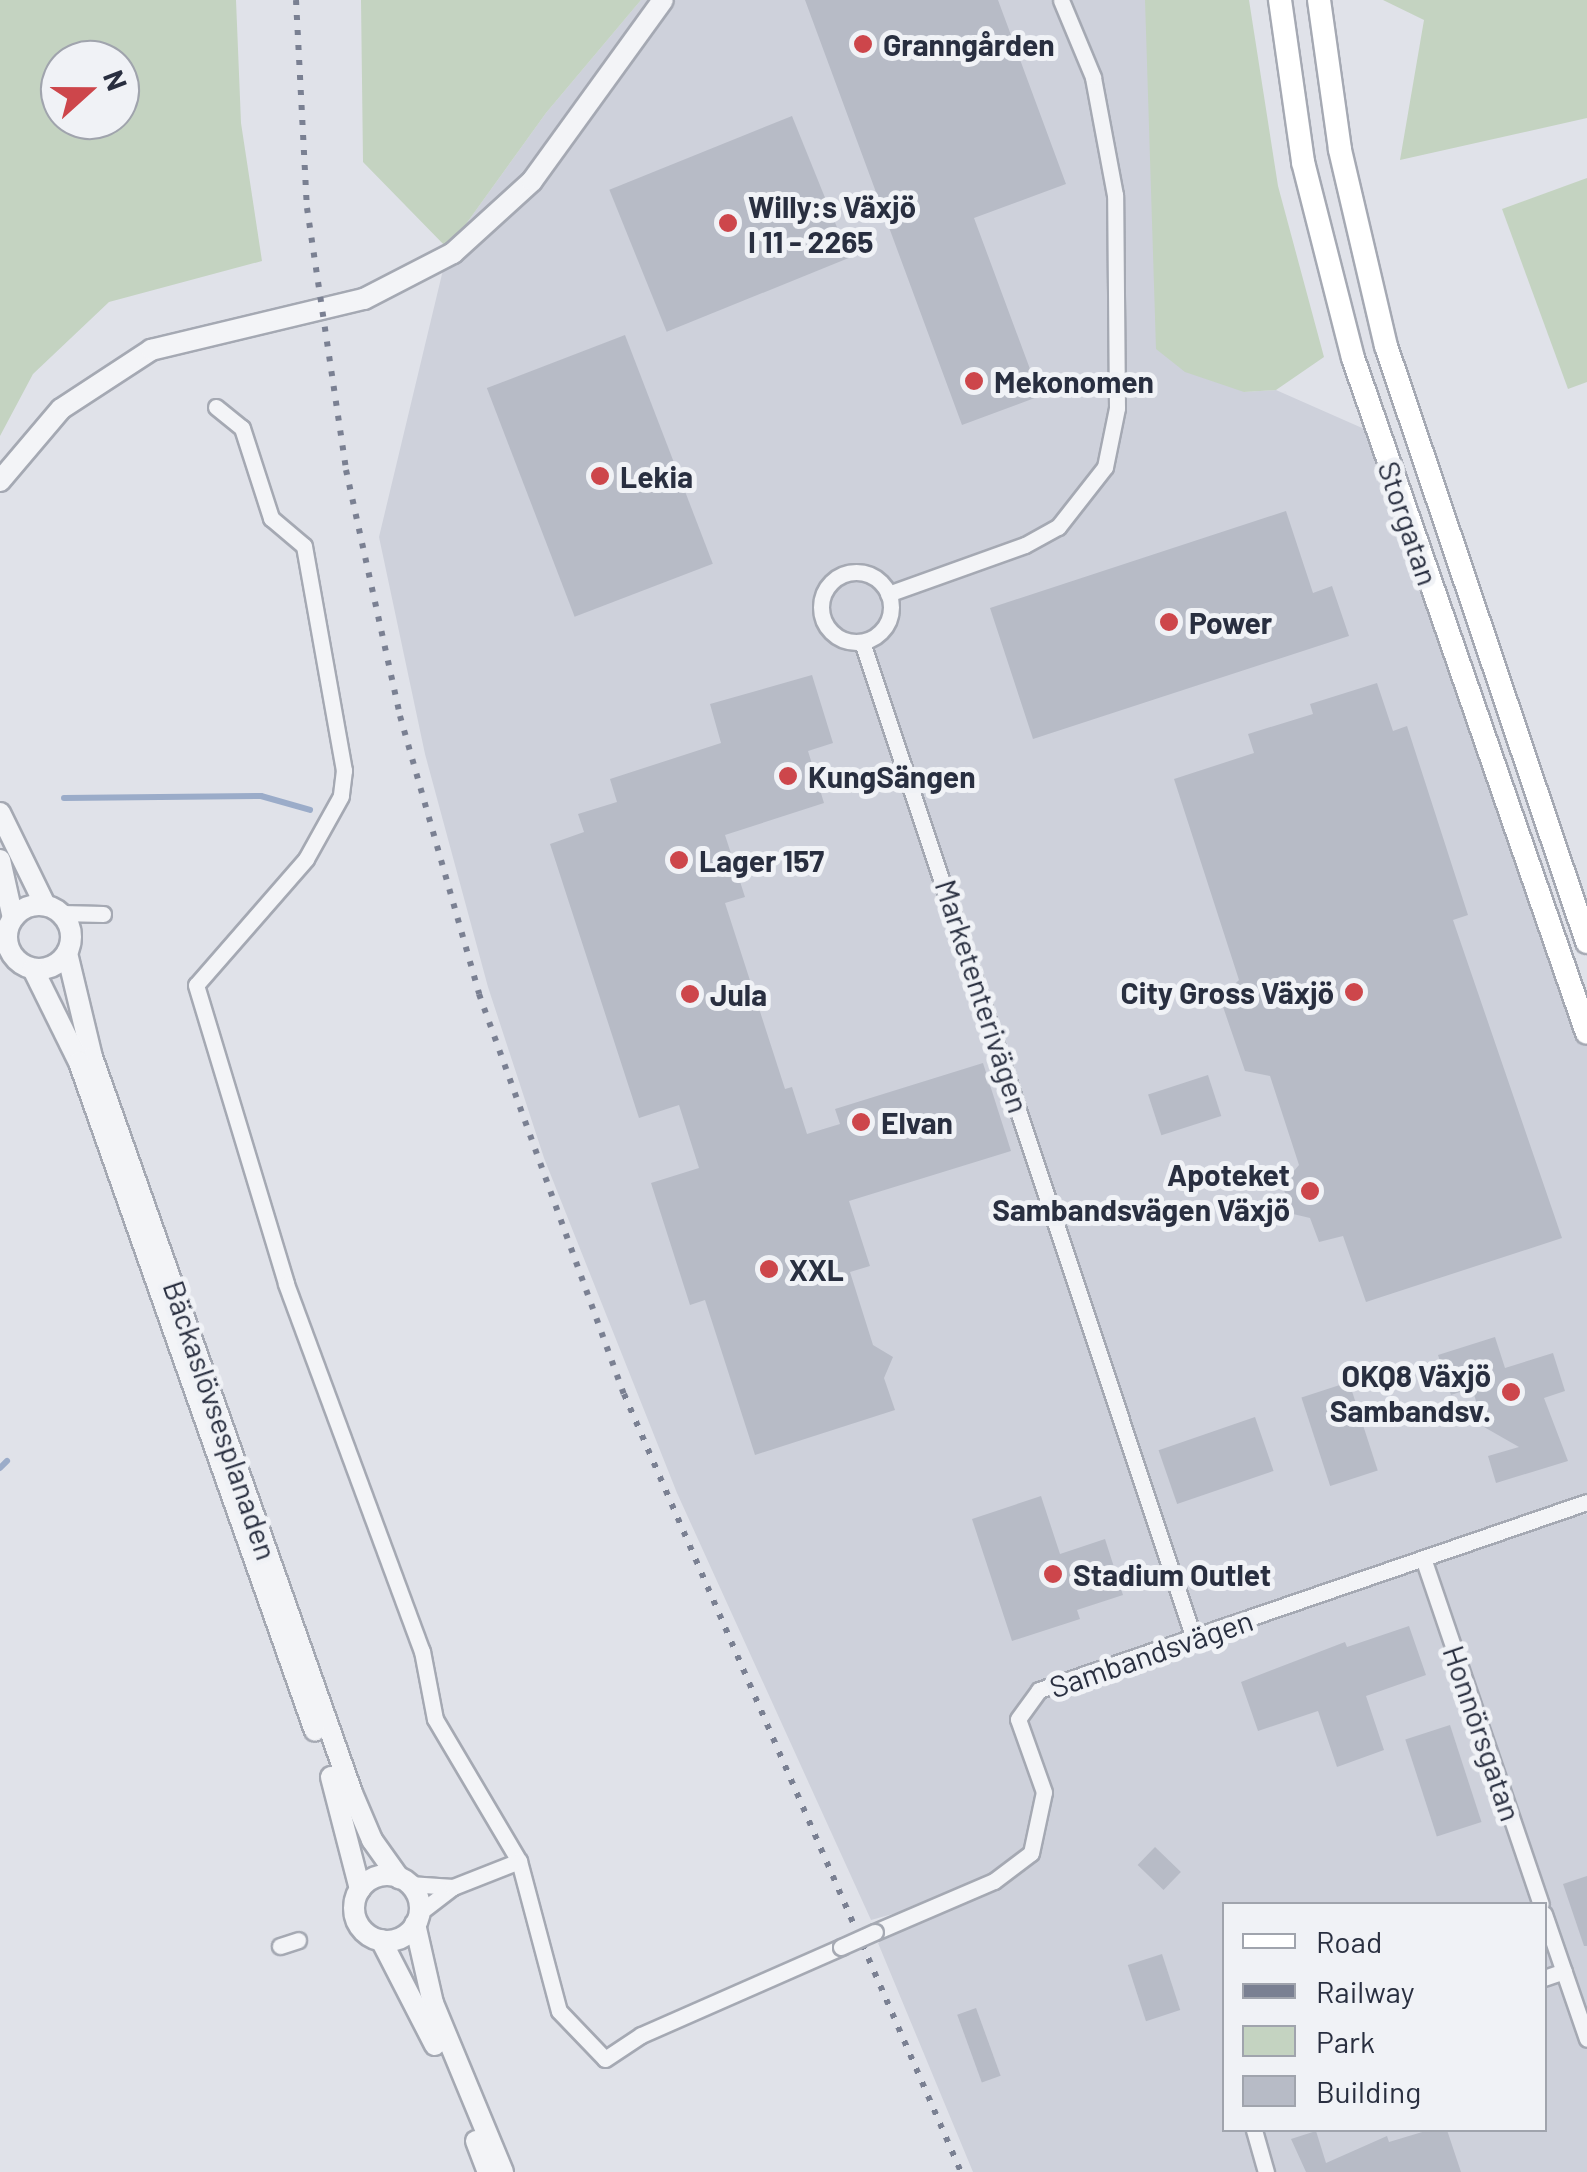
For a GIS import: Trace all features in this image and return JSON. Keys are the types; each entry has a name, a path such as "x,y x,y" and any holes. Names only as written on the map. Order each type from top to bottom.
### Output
{"main road":[{"name":"Storgatan","path":"1280,0 1303,162 1353,358 1587,1033"},
{"name":"Storgatan","path":"1320,0 1340,150 1386,346 1587,942"}],"street":[{"path":"0,481 61,409 151,350 364,300 453,253 532,181 663,0"},
{"path":"888,594 1058,527 1091,492 1114,439 1110,155 1093,77 1061,0"},
{"path":"216,407 242,428 271,518 304,546 344,770 341,796 306,859 196,985 286,1284 422,1651 435,1719 520,1860 453,1887 417,1918 404,1936 381,1940"},
{"path":"862,572 888,594 887,624 862,642 840,639 824,624 824,592 839,576 862,572"},
{"name":"Marketenterivägen","path":"862,642 1193,1636"},
{"path":"0,813 53,909 71,932 67,953 55,965 34,969 17,961 8,946 13,918 0,860"},
{"path":"13,918 27,907 103,914"},
{"name":"Bäckaslövsesplanaden","path":"67,953 92,1057 352,1794 372,1840 404,1881 417,1918 434,2004 503,2172"},
{"name":"Bäckaslövsesplanaden","path":"34,969 86,1080 337,1793 360,1888 356,1921 381,1940 423,2016 488,2172"},
{"name":"Sambandsvägen","path":"520,1860 560,2011 605,2060 641,2035 994,1881 1032,1853 1044,1792 1018,1719 1039,1690 1540,1523 1587,1502"},
{"name":"Sambandsvägen","path":"1540,1523 1587,1514"},
{"name":"Honnörsgatan","path":"1424,1561 1540,1902"},
{"path":"360,1888 381,1876 453,1887"},
{"path":"1547,1923 1587,2040"},
{"path":"280,1946 298,1940"},
{"path":"1547,1977 1564,1971"},
{"path":"1255,2132 1266,2172"}],"shaded area":[{"path":"641,0 1147,0 1244,392 1276,390 1378,435 1587,1032 1587,1502 1546,1521 1587,1514 1587,2172 973,2172 878,1943 957,1896 871,1920 677,1493 544,1158 488,987 425,754 379,537 448,249 546,113"}],"green space":[{"path":"0,0 236,0 241,123 262,261 109,302 33,374 0,436"},
{"path":"361,0 641,0 546,113 448,249 363,162"},
{"path":"1145,0 1249,0 1278,186 1324,357 1276,390 1244,392 1185,372 1156,349"},
{"path":"1383,0 1587,0 1587,118 1400,160 1424,20"},
{"path":"1587,178 1587,382 1568,389 1502,209"}],"building":[{"path":"805,0 998,0 1066,184 974,218 1040,396 962,425"},
{"name":"Willy:s Växjö I 11 - 2265","path":"792,116 849,258 667,332 609,190"},
{"name":"Lekia","path":"625,335 713,564 575,617 487,388"},
{"name":"Power","path":"1286,511 1313,593 1332,586 1349,636 1033,739 990,608"},
{"path":"812,675 833,743 808,751 824,803 725,835 745,897 725,903 785,1089 792,1087 807,1134 840,1124 835,1109 983,1063 1011,1151 849,1201 870,1266 850,1272 873,1345 893,1357 884,1378 895,1410 755,1455 705,1300 690,1305 651,1183 699,1168 679,1105 639,1118 550,844 584,832 578,814 617,802 610,779 721,743 710,704"},
{"name":"City Gross Växjö","path":"1377,683 1393,731 1407,726 1468,915 1453,920 1562,1238 1366,1302 1343,1236 1319,1242 1310,1218 1293,1214 1282,1185 1299,1165 1270,1076 1245,1071 1220,998 1239,980 1174,779 1254,753 1248,734 1313,714 1310,704"},
{"path":"1208,1075 1221,1116 1161,1135 1148,1094"},
{"path":"1495,1337 1505,1368 1553,1353 1565,1391 1544,1398 1568,1461 1496,1483 1488,1456 1519,1447 1484,1427 1472,1388 1451,1395 1438,1355"},
{"path":"1349,1382 1378,1470 1330,1486 1301,1397"},
{"path":"1255,1417 1274,1471 1177,1504 1159,1450"},
{"name":"Stadium Outlet","path":"1041,1496 1060,1554 1105,1539 1123,1595 1077,1610 1080,1619 1012,1641 972,1519"},
{"path":"1409,1626 1426,1675 1366,1696 1384,1750 1337,1767 1318,1711 1258,1731 1241,1682 1345,1642 1347,1647"},
{"path":"1450,1725 1482,1822 1437,1837 1405,1740"},
{"path":"1155,1847 1181,1872 1164,1890 1138,1865"},
{"path":"1587,1876 1587,1946 1584,1946 1563,1884"},
{"path":"1162,1954 1180,2010 1146,2021 1128,1965"},
{"path":"976,2008 1001,2076 982,2082 957,2015"},
{"path":"1316,2132 1326,2163 1387,2136 1389,2142 1422,2132 1448,2132 1461,2172 1306,2172 1291,2139"}],"waterway":[{"path":"64,798 261,796 310,810"},
{"path":"0,1468 7,1461"}],"railway":[{"path":"296,0 307,208 346,470 400,716 479,994 624,1394 961,2172"}],"place":[{"name":"Granngården","path":"863,44"},
{"name":"Willy:s Växjö I 11 - 2265","path":"728,223"},
{"name":"Mekonomen","path":"974,381"},
{"name":"Lekia","path":"600,476"},
{"name":"Power","path":"1169,622"},
{"name":"KungSängen","path":"788,776"},
{"name":"Lager 157","path":"679,860"},
{"name":"City Gross Växjö","path":"1354,992"},
{"name":"Jula","path":"690,994"},
{"name":"Elvan","path":"861,1122"},
{"name":"Apoteket Sambandsvägen Växjö","path":"1310,1191"},
{"name":"XXL","path":"769,1269"},
{"name":"OKQ8 Växjö Sambandsv.","path":"1511,1392"},
{"name":"Stadium Outlet","path":"1053,1574"}]}
